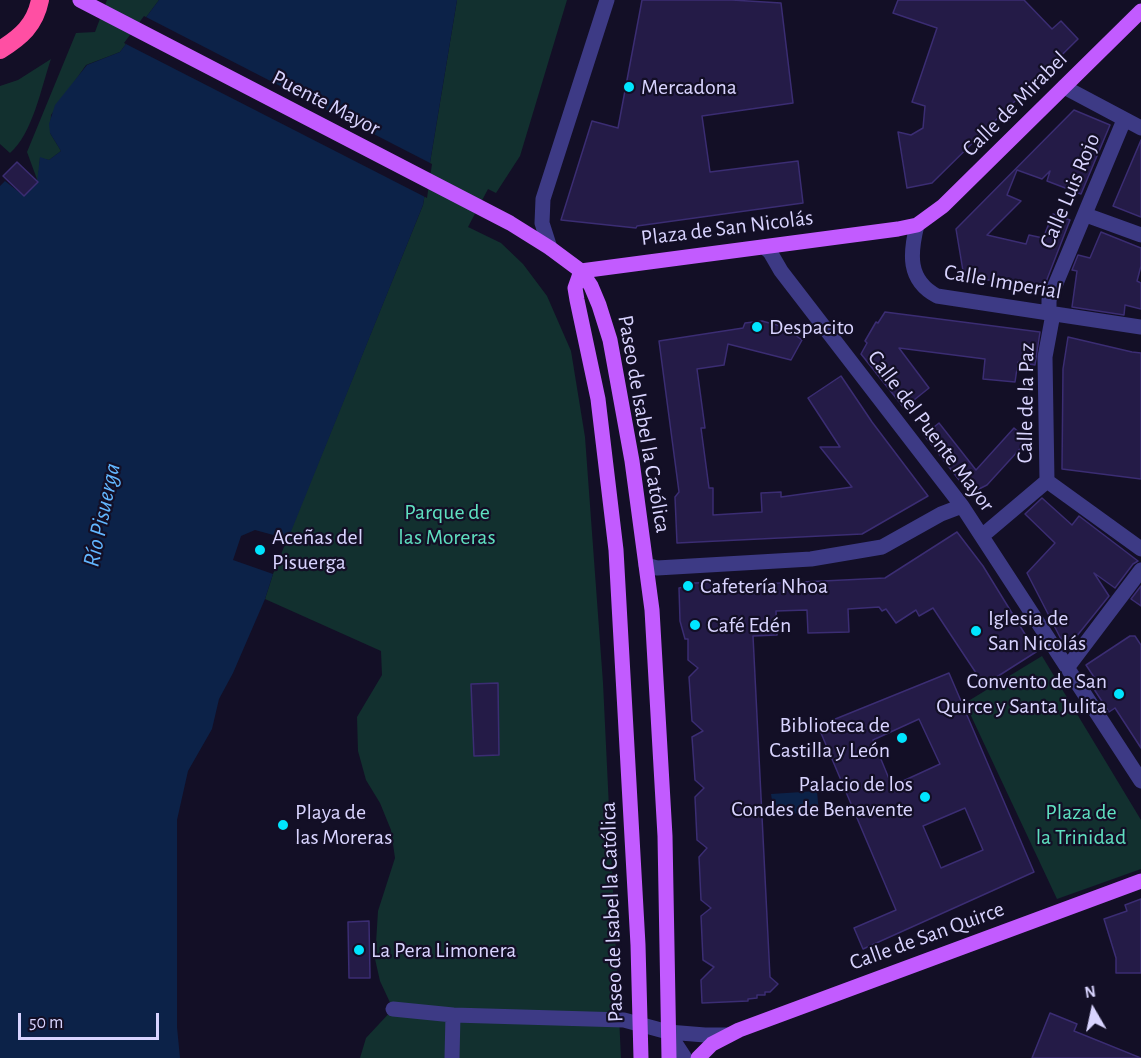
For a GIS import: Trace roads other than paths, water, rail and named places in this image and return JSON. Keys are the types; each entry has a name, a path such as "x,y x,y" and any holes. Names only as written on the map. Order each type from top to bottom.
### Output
{"highway":[{"path":"0,50 19,38 33,22 40,0"}],"main road":[{"name":"Puente Mayor","path":"80,0 479,207 550,248"},
{"name":"Calle de Mirabel","path":"918,225 959,191 1141,11"},
{"name":"Plaza de San Nicolás","path":"581,271 918,225"},
{"path":"550,248 581,271"},
{"name":"Paseo de Isabel la Católica","path":"581,271 591,286 610,340 632,461 652,610 665,836 669,1058"},
{"name":"Paseo de Isabel la Católica","path":"581,271 575,288 598,399 616,550 638,945 641,1058"},
{"name":"Calle de San Quirce","path":"698,1058 712,1044 729,1035 1141,881"}],"street":[{"path":"550,248 542,223 543,199 607,0"},
{"path":"1064,87 1141,128"},
{"name":"Calle Luis Rojo","path":"1051,314 1049,300 1124,120"},
{"path":"1086,214 1141,235"},
{"name":"Calle Imperial","path":"918,225 912,258 919,280 927,290 938,296 1141,327"},
{"name":"Calle del Puente Mayor","path":"764,247 770,252 781,271 870,389 962,506 1066,668"},
{"name":"Calle de la Paz","path":"982,536 1047,480 1046,357 1051,314"},
{"path":"1047,480 1141,549"},
{"path":"646,565 657,568 811,559 882,547 941,514 962,506"},
{"path":"1141,570 1066,668 1141,782"},
{"name":"Calle de San Quirce","path":"393,1009 453,1015 624,1020 668,1032 729,1035"},
{"path":"452,1058 453,1015"},
{"path":"668,1032 685,1058"}],"water":[{"name":"Río Pisuerga","path":"159,0 457,0 423,205 288,539 255,530 241,536 233,560 273,574 265,599 233,673 219,699 212,729 188,771 177,820 177,1027 180,1058 0,1058 0,186 5,181 24,196 37,182 40,157 49,160 61,151 50,133 49,124 55,105 87,65 120,52"},
{"path":"817,791 819,813 774,814 771,794"}],"place":[{"name":"Mercadona","path":"629,87"},
{"name":"Despacito","path":"757,327"},
{"name":"Aceñas del Pisuerga","path":"260,550"},
{"name":"Cafetería Nhoa","path":"688,586"},
{"name":"Café Edén","path":"695,625"},
{"name":"Iglesia de San Nicolás","path":"976,631"},
{"name":"Convento de San Quirce y Santa Julita","path":"1119,694"},
{"name":"Biblioteca de Castilla y León","path":"902,738"},
{"name":"Palacio de los Condes de Benavente","path":"925,797"},
{"name":"Playa de las Moreras","path":"283,825"},
{"name":"La Pera Limonera","path":"359,950"}],"park label":[{"name":"Parque de las Moreras","path":"447,524"},
{"name":"Plaza de la Trinidad","path":"1081,824"}]}
